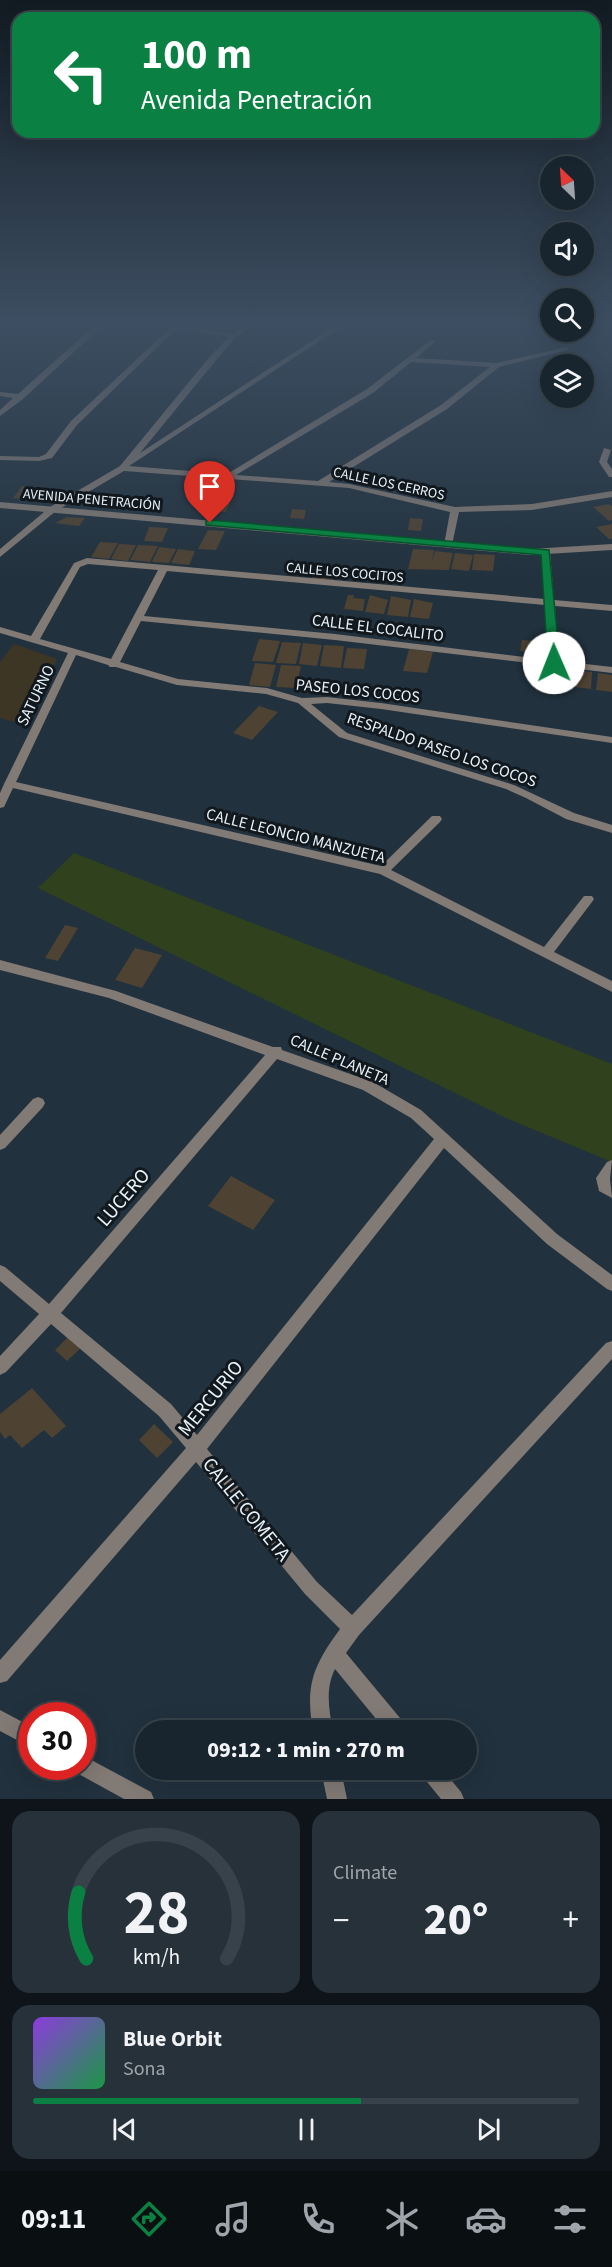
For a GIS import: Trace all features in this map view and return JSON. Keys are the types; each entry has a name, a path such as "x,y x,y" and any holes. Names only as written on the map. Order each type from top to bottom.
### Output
{"street":[{"path":"0,458 39,459 49,456 74,423 87,411"},
{"path":"123,468 171,411"},
{"path":"0,554 53,509 123,468 210,411"},
{"path":"230,475 337,411"},
{"path":"321,483 438,411"},
{"path":"607,450 603,462 612,476"},
{"name":"CALLE LOS CERROS","path":"123,468 349,486 455,510 532,507 612,494"},
{"name":"AVENIDA PENETRACIÓN","path":"0,505 546,552 612,547"},
{"path":"448,544 455,510"},
{"path":"546,552 554,663"},
{"name":"CALLE LOS COCITOS","path":"34,640 77,565 87,561 612,608"},
{"path":"113,665 140,618 164,568"},
{"name":"CALLE EL COCALITO","path":"140,618 335,637 612,670"},
{"name":"PASEO LOS COCOS","path":"0,630 113,665 177,681 267,691 302,701 327,700 381,706 612,740"},
{"name":"SATURNO","path":"9,784 73,652"},
{"name":"RESPALDO PASEO LOS COCOS","path":"302,701 343,735 510,787 570,816 612,829"},
{"path":"0,804 9,784"},
{"name":"CALLE LEONCIO MANZUETA","path":"9,784 383,872 612,987"},
{"path":"383,872 436,819"},
{"path":"546,954 588,899"},
{"name":"CALLE PLANETA","path":"0,964 111,994 276,1051 368,1086 416,1114 552,1239 612,1284"},
{"name":"LUCERO","path":"0,1367 51,1313 276,1051"},
{"path":"0,1144 38,1103"},
{"name":"MERCURIO","path":"0,1674 198,1448 442,1140"},
{"path":"612,1166 603,1178 604,1187 612,1192"},
{"name":"CALLE COMETA","path":"0,1272 165,1410 311,1588 352,1628"},
{"path":"321,1720 317,1702 325,1666 352,1628 612,1348"},
{"path":"334,1653 389,1720"},
{"path":"0,1720 18,1730"},
{"path":"96,1773 144,1799"},
{"path":"333,1780 337,1799"},
{"path":"438,1780 454,1799"}],"shaded area":[{"path":"14,644 57,659 29,726 0,718 0,662"}],"green space":[{"path":"74,853 612,1064 612,1162 508,1119 38,888"}],"building":[{"path":"22,486 30,487 22,499 13,498"},
{"path":"108,493 117,494 110,507 90,506"},
{"path":"118,496 134,498 130,507 113,506"},
{"path":"215,502 230,503 226,512 211,511"},
{"path":"609,504 612,506 612,520 609,521 593,507"},
{"path":"292,509 306,510 304,519 290,518"},
{"path":"67,517 85,518 79,526 55,523"},
{"path":"410,518 423,519 421,531 408,530"},
{"path":"612,524 612,539 596,527"},
{"path":"149,527 168,528 162,542 144,541"},
{"path":"208,530 225,531 216,550 198,549"},
{"path":"100,542 118,543 109,559 91,557"},
{"path":"119,544 136,545 128,561 111,559"},
{"path":"138,545 158,546 150,562 130,560"},
{"path":"159,547 176,549 169,563 152,562"},
{"path":"178,549 195,551 189,565 171,563"},
{"path":"413,549 434,550 432,562 435,551 453,553 449,570 408,569"},
{"path":"455,553 473,555 469,571 451,569"},
{"path":"474,554 495,555 493,571 472,570"},
{"path":"317,564 336,566 332,581 312,580"},
{"path":"348,595 365,599 363,611 344,609"},
{"path":"370,595 388,600 384,614 365,612"},
{"path":"391,596 411,600 408,617 387,615"},
{"path":"414,599 433,603 429,619 410,617"},
{"path":"259,639 280,641 273,662 252,661"},
{"path":"522,640 547,642 546,654 520,651"},
{"path":"282,642 301,643 296,664 276,663"},
{"path":"303,643 322,645 317,666 299,664"},
{"path":"324,645 344,646 341,668 320,666"},
{"path":"347,648 367,649 364,669 343,668"},
{"path":"409,649 433,652 427,673 403,671"},
{"path":"255,663 276,665 270,687 249,685"},
{"path":"281,665 301,666 296,688 276,687"},
{"path":"576,670 592,672 591,689 575,687"},
{"path":"554,672 570,675 567,688 551,685"},
{"path":"598,673 612,675 612,692 596,690"},
{"path":"259,706 278,712 252,740 233,733"},
{"path":"65,925 78,928 58,961 45,958"},
{"path":"135,948 162,955 142,988 115,980"},
{"path":"231,1176 275,1200 253,1230 208,1206"},
{"path":"69,1336 82,1347 67,1361 55,1350"},
{"path":"32,1388 66,1426 52,1438 44,1430 22,1448 10,1435 5,1439 0,1432 0,1414"},
{"path":"154,1424 173,1442 157,1458 139,1440"}],"route":[{"path":"210,523 546,552 554,663"}]}
